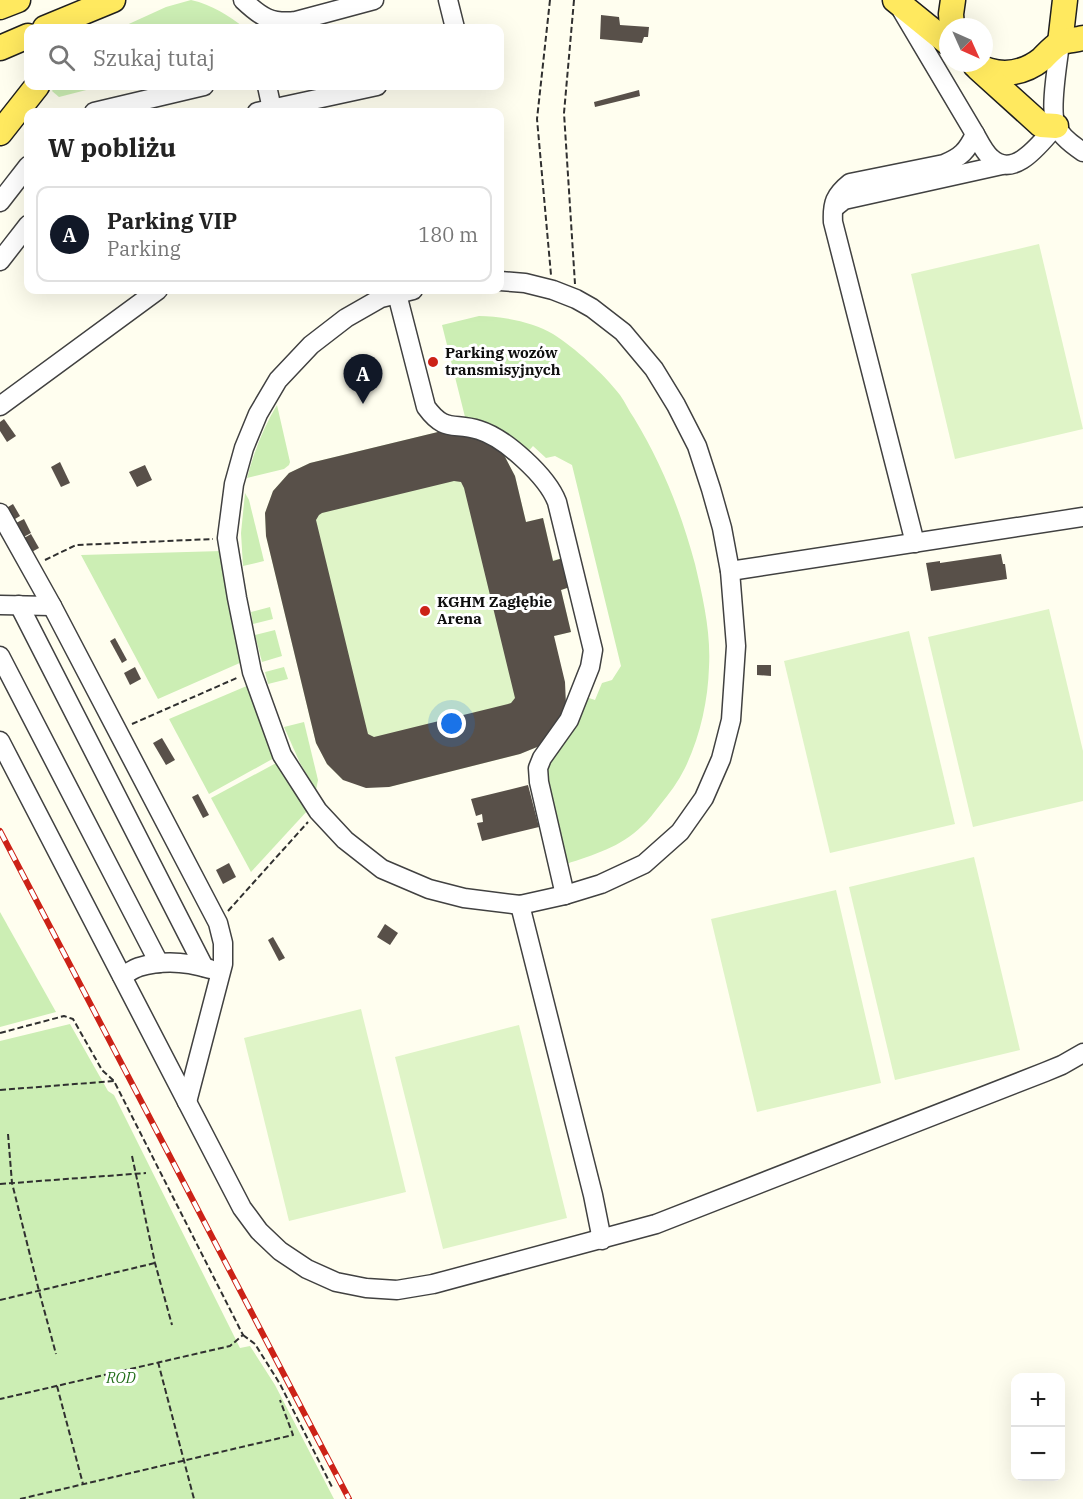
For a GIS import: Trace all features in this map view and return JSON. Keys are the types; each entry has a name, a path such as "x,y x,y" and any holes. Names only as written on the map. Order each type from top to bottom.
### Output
{"main road":[{"path":"0,7 18,0"},
{"path":"55,24 113,0"},
{"path":"96,24 128,0"},
{"path":"951,18 953,0"},
{"path":"1060,44 1065,0"},
{"path":"896,1 939,36"},
{"path":"0,48 24,38"},
{"path":"993,72 1018,71 1035,64 1060,44 1083,38"},
{"path":"983,72 1041,125 1056,126"},
{"path":"0,133 34,90"}],"street":[{"path":"243,0 262,16 284,22 296,21 374,0"},
{"path":"448,0 449,24"},
{"path":"896,1 985,152 1002,165"},
{"path":"1060,44 1054,100 1056,126 1083,152"},
{"path":"114,108 188,90"},
{"path":"264,108 267,90"},
{"path":"278,108 359,90"},
{"path":"830,218 844,200 1014,164 1027,157 1056,126"},
{"path":"915,543 883,439 830,218 835,199 840,191 850,183 944,164 958,158 969,147 975,134"},
{"path":"0,202 24,171"},
{"path":"0,261 24,230"},
{"path":"390,294 346,318 311,345 278,380 258,414 244,448 234,484 227,538 252,672 282,755 318,811 345,840 382,869 429,889 464,898 520,906 601,884 644,864 680,832 704,798 721,759 731,720 736,646 730,571 722,528 697,446 654,369 623,332 576,298 525,283 504,281"},
{"path":"0,406 153,294"},
{"path":"392,294 426,406 434,417 444,424 479,430 499,440 543,478 557,502 593,650 590,667 568,720 542,758 538,768 539,782 565,895"},
{"path":"0,513 118,730 218,923 223,943 223,964 212,970 183,963 159,963 138,967 122,976"},
{"path":"730,571 1083,517"},
{"path":"0,605 52,606"},
{"path":"19,605 212,970 187,1102"},
{"path":"0,656 159,963"},
{"path":"0,741 242,1208 259,1231 280,1251 307,1269 336,1282 366,1288 397,1290 424,1286 656,1224 1045,1072 1083,1053"},
{"path":"520,906 590,1183 602,1240"}],"path":[{"path":"550,0 537,119 553,290"},
{"path":"574,0 564,113 576,298"},
{"path":"31,567 76,545 227,538"},
{"path":"118,730 252,672"},
{"path":"218,923 318,811"},
{"path":"0,1033 64,1016 73,1019 102,1070 114,1081 243,1335 255,1344 280,1384 333,1489"},
{"path":"0,1090 114,1081"},
{"path":"8,1134 12,1183 56,1354"},
{"path":"132,1156 155,1263 172,1325"},
{"path":"0,1184 146,1173"},
{"path":"0,1300 155,1263"},
{"path":"0,1399 230,1346 243,1335"},
{"path":"158,1362 194,1499"},
{"path":"57,1386 83,1484"},
{"path":"20,1499 293,1435 280,1400"}],"green space":[{"path":"191,0 213,8 239,24 129,24 166,7"},
{"path":"53,90 86,90 59,97"},
{"path":"1039,244 1083,429 955,459 911,274"},
{"path":"479,316 517,320 553,334 589,362 620,395 644,435 677,507 695,564 706,615 709,641 707,693 699,731 682,773 645,824 634,833 606,849 566,864 546,782 547,766 586,697 595,700 602,683 612,680 621,666 572,465 555,456 546,458 533,446 525,455 466,421 442,325"},
{"path":"277,405 289,465 284,469 247,478 259,440"},
{"name":"KGHM Zagłębie Arena","path":"442,431 487,439 504,455 515,476 526,522 543,518 553,560 563,558 570,587 561,590 571,632 554,636 542,745 520,754 389,787 343,780 327,764 316,743 266,536 265,513 273,491 289,473 310,463"},
{"path":"245,493 249,500 264,561 243,566 241,533"},
{"path":"222,551 228,600 242,662 158,699 81,555"},
{"path":"270,607 273,619 253,624 251,612"},
{"path":"1049,609 1083,751 1083,801 973,827 928,637"},
{"path":"275,630 282,656 262,662 255,635"},
{"path":"909,631 955,824 830,853 784,661"},
{"path":"284,667 288,679 268,684 265,672"},
{"path":"249,685 276,757 209,794 169,719"},
{"path":"304,722 318,780 316,790 300,763 284,727"},
{"path":"278,762 308,810 251,872 211,798"},
{"path":"974,857 1020,1050 895,1080 849,887"},
{"path":"836,890 881,1083 757,1112 711,919"},
{"path":"0,912 56,1012 0,1027"},
{"path":"361,1009 406,1192 289,1221 244,1038"},
{"name":"ROD","path":"70,1024 108,1091 114,1095 240,1348 250,1346 275,1385 334,1499 0,1499 0,1041"},
{"path":"519,1025 567,1218 443,1249 395,1057"}],"building":[{"path":"601,15 619,17 620,25 649,27 648,37 644,37 642,43 600,39"},
{"path":"639,90 640,96 595,107 594,102"},
{"path":"4,419 16,436 7,442 0,431 0,422"},
{"path":"442,431 487,439 504,455 515,476 526,522 543,518 553,561 563,558 570,587 561,590 571,632 554,636 565,682 566,705 557,727 542,745 520,754 389,787 366,788 343,780 327,764 316,743 266,536 265,513 273,491 289,473 310,463","holes":["454,481 461,482 515,698 508,704 374,737 368,734 316,520 322,513"]},
{"path":"60,462 70,483 61,487 51,467"},
{"path":"145,465 152,480 137,487 129,472"},
{"path":"13,504 20,516 10,522 3,510"},
{"path":"24,519 31,533 18,540 10,526"},
{"path":"31,534 39,548 26,555 19,541"},
{"path":"1001,554 1007,579 931,591 926,563"},
{"path":"115,638 127,660 122,663 110,641"},
{"path":"757,665 771,665 771,676 757,675"},
{"path":"135,667 141,679 130,685 124,673"},
{"path":"162,738 175,760 166,765 153,743"},
{"path":"528,785 539,827 482,841 477,823 483,822 482,814 476,816 471,799"},
{"path":"198,794 209,815 203,818 192,797"},
{"path":"229,863 236,877 223,884 216,870"},
{"path":"385,924 398,933 390,945 377,937"},
{"path":"273,937 285,958 279,961 268,940"}],"railway":[{"path":"0,831 349,1499"}],"place":[{"name":"Parking wozów transmisyjnych","path":"433,362"},
{"name":"Parking VIP","path":"363,404"},
{"name":"KGHM Zagłębie Arena","path":"425,611"}]}
